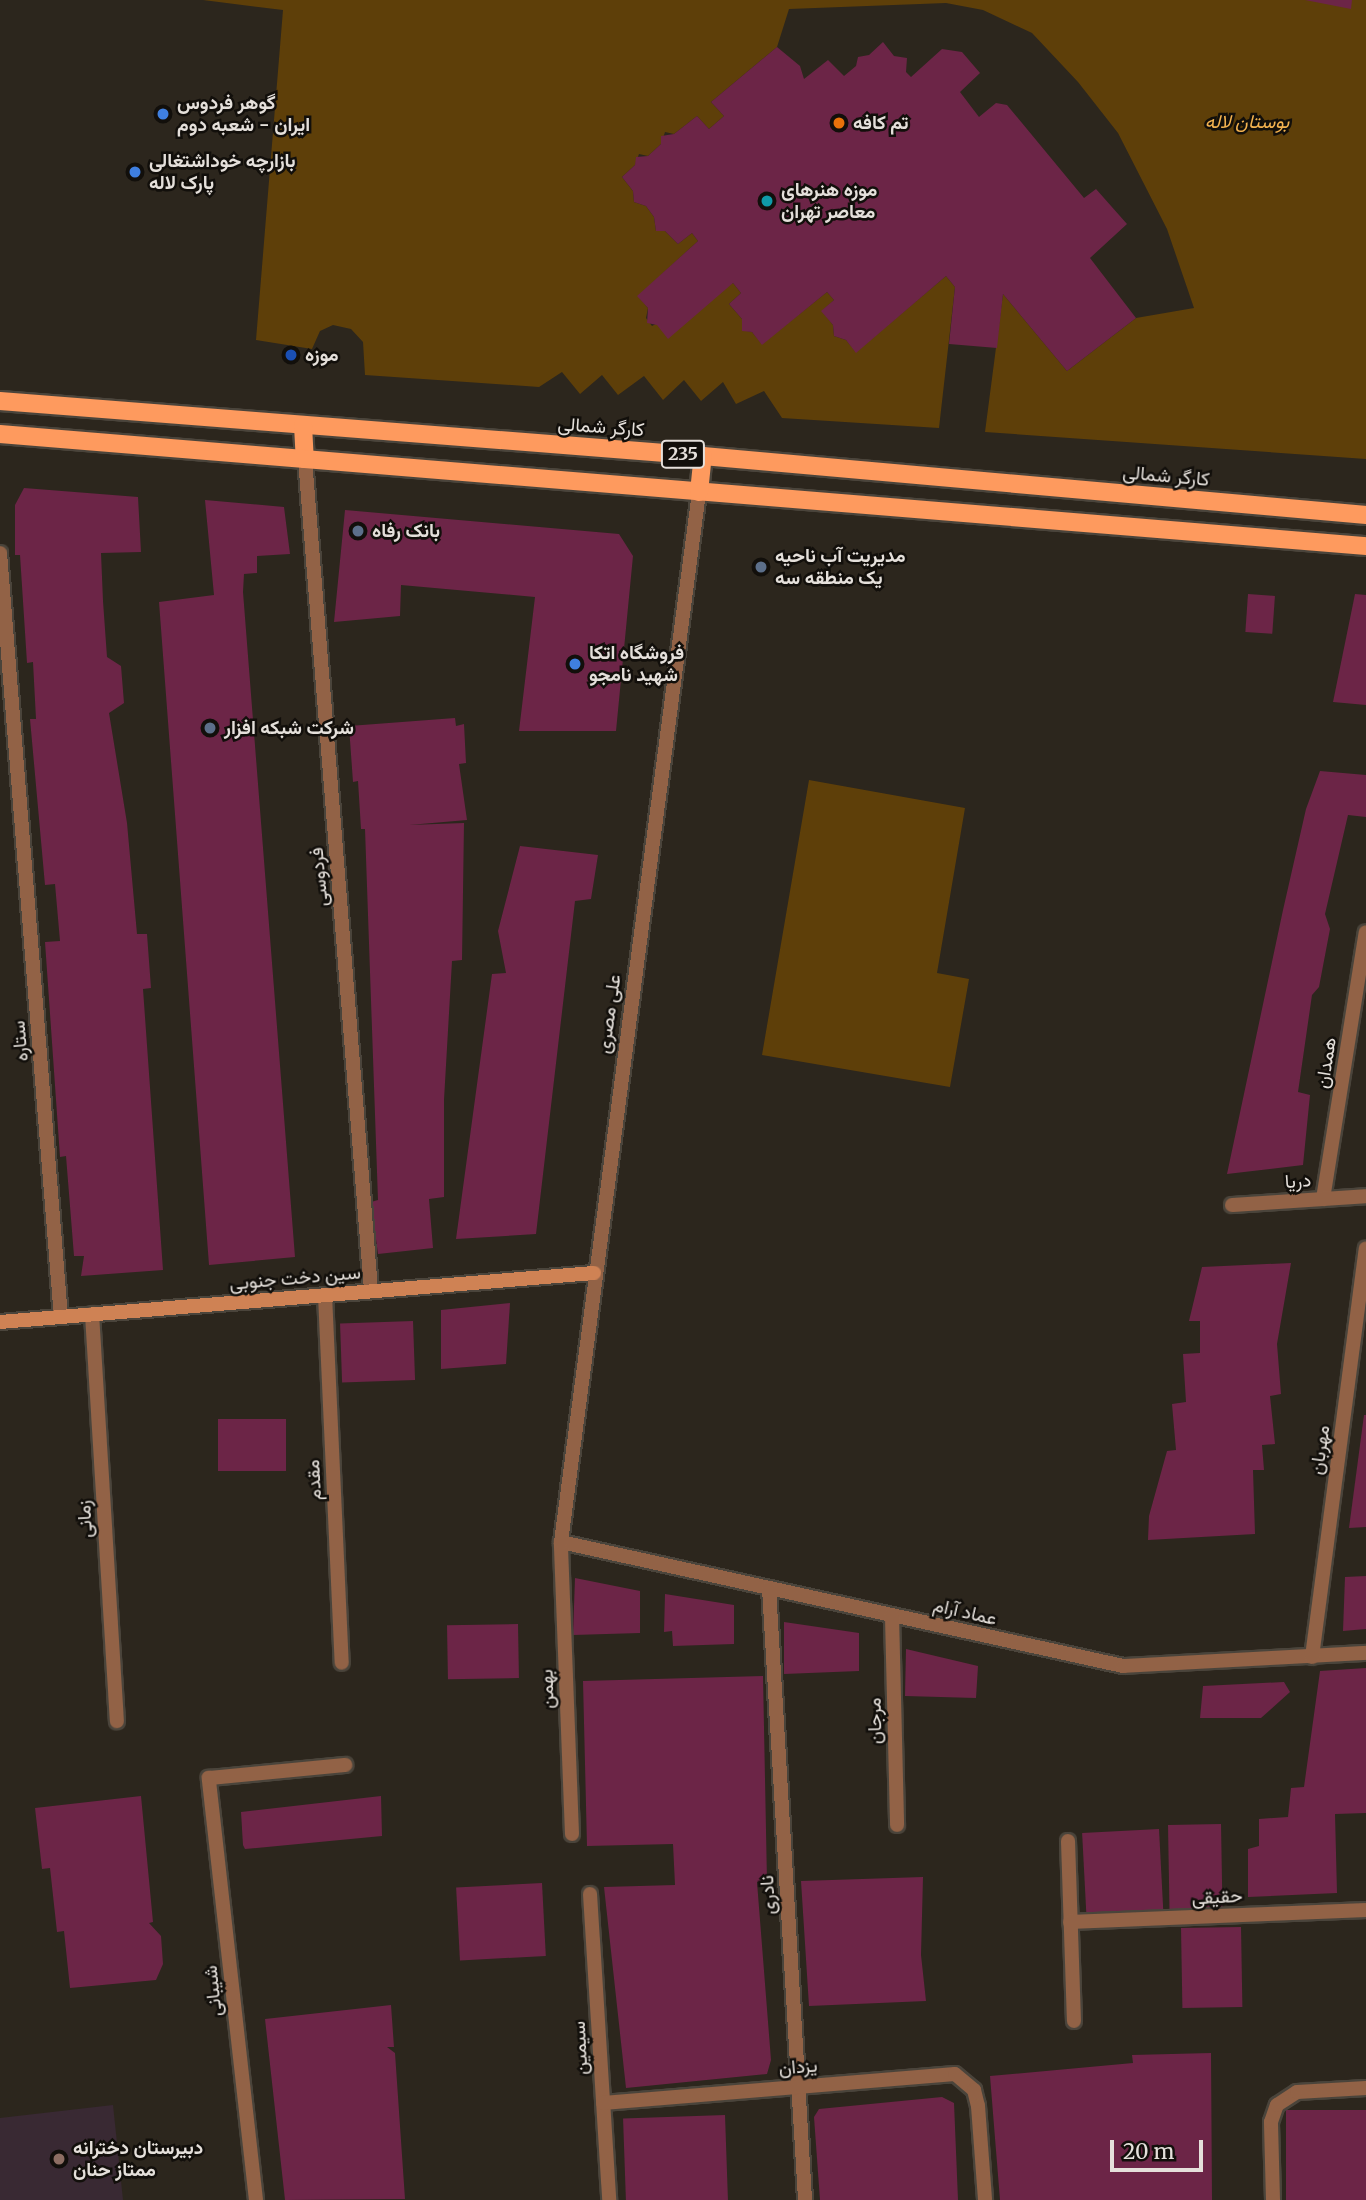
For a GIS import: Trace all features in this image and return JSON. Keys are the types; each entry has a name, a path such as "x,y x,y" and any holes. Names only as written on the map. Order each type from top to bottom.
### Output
{"main road":[{"name":"کارگر شمالی","path":"0,401 703,456 1366,515"},
{"path":"303,425 305,459"},
{"path":"0,434 1366,547"},
{"path":"699,492 703,456"}],"street":[{"name":"فردوسی","path":"305,459 371,1291"},
{"name":"علی مصری","path":"561,1542 594,1273 699,492"},
{"name":"ستاره","path":"0,553 61,1317"},
{"name":"همدان","path":"1323,1199 1366,932"},
{"name":"دریا","path":"1232,1205 1366,1196"},
{"name":"مهربان","path":"1312,1657 1366,1249"},
{"name":"سین دخت جنوبی","path":"0,1322 594,1273"},
{"name":"مقدم","path":"326,1295 342,1663"},
{"name":"زمانی","path":"92,1314 117,1721"},
{"name":"عماد آرام","path":"561,1542 1123,1666 1366,1653"},
{"name":"بهمن","path":"561,1542 572,1834"},
{"name":"نادری","path":"769,1588 805,2200"},
{"name":"مرجان","path":"892,1616 897,1825"},
{"name":"شیبانی","path":"256,2200 209,1778 345,1765"},
{"path":"1068,1841 1074,2021"},
{"name":"سیمین","path":"590,1894 609,2200"},
{"name":"حقیقی","path":"1070,1922 1366,1910"},
{"name":"یزدان","path":"603,2103 944,2072 969,2083 978,2106 985,2200"},
{"path":"1273,2200 1271,2122 1277,2105 1297,2092 1366,2088"}],"shaded area":[{"name":"دبیرستان دخترانه ممتاز حنان","path":"113,2105 123,2200 0,2200 0,2118"}],"green space":[{"name":"بوستان لاله","path":"203,0 1366,0 1366,459 985,432 1003,294 1067,371 1136,318 1194,308 1167,229 1118,133 1078,82 1032,33 983,10 946,3 789,9 777,47 711,102 724,116 709,129 697,116 674,134 665,132 661,144 648,156 639,154 635,165 622,177 633,191 634,202 646,206 654,217 656,231 665,231 678,244 692,233 698,241 638,296 648,308 646,318 652,326 733,283 741,293 729,304 742,319 742,330 752,332 762,344 827,292 834,300 822,311 833,325 834,336 846,340 856,352 946,276 955,287 939,428 782,418 764,391 736,404 723,382 701,401 684,380 663,400 644,376 618,395 602,375 580,394 562,372 539,387 365,375 363,342 351,329 333,325 320,331 312,349 256,340 283,10"},
{"path":"809,780 965,808 937,973 969,979 950,1087 762,1055"}],"building":[{"path":"1305,0 1352,0 1351,9"},
{"name":"موزه هنرهای معاصر تهران","path":"883,42 894,56 907,58 906,72 911,77 942,49 962,52 980,73 960,92 979,117 996,103 1007,105 1084,198 1096,189 1127,224 1090,258 1136,318 1067,371 1003,294 997,348 949,344 955,287 946,276 856,353 846,340 834,336 833,325 821,311 834,300 827,292 762,345 752,332 742,331 742,319 729,304 741,293 733,283 668,339 657,325 647,323 648,308 637,296 698,241 692,233 678,244 665,231 656,231 654,217 646,206 634,202 633,191 622,177 635,165 636,157 648,156 661,144 661,136 674,134 697,116 709,129 724,116 711,102 777,47 800,66 804,79 828,60 844,76 856,66 858,57 869,55"},
{"path":"24,488 138,497 141,552 101,553 107,657 121,666 124,703 109,713 127,823 137,934 147,934 151,988 143,989 163,1270 81,1276 84,1256 74,1256 66,1156 60,1157 45,942 60,941 55,884 45,885 30,719 36,719 33,662 27,663 20,555 15,555 15,505"},
{"path":"205,500 284,507 290,554 257,556 257,573 244,574 243,592 295,1257 209,1265 159,602 214,595"},
{"path":"345,510 619,534 633,556 616,731 519,731 535,597 401,585 400,616 334,622"},
{"path":"1248,594 1275,596 1272,634 1245,632"},
{"path":"1355,594 1366,595 1366,705 1333,702"},
{"path":"455,718 456,726 464,724 466,763 459,764 467,820 409,825 464,823 462,960 452,961 444,1100 444,1197 429,1199 433,1248 378,1254 371,1202 378,1200 365,829 361,829 358,781 353,782 349,726"},
{"path":"1320,771 1366,775 1366,817 1348,815 1325,914 1330,929 1319,987 1312,995 1298,1092 1310,1095 1303,1165 1227,1174 1306,809"},
{"path":"520,846 598,855 591,899 575,901 536,1234 456,1239 492,974 506,973 498,931"},
{"path":"1291,1263 1277,1344 1281,1394 1270,1396 1275,1444 1262,1445 1264,1470 1253,1470 1255,1534 1148,1540 1149,1516 1167,1451 1176,1450 1172,1404 1186,1402 1183,1354 1200,1353 1200,1321 1189,1321 1202,1267"},
{"path":"510,1303 506,1364 441,1369 441,1310"},
{"path":"413,1321 415,1380 342,1383 340,1324"},
{"path":"1364,1415 1366,1527 1349,1528"},
{"path":"218,1419 286,1419 286,1471 218,1471"},
{"path":"1366,1576 1366,1629 1343,1631 1345,1577"},
{"path":"575,1578 640,1591 640,1633 573,1635"},
{"path":"665,1594 734,1605 734,1644 673,1646 672,1631 664,1632"},
{"path":"784,1622 859,1633 859,1671 784,1674"},
{"path":"518,1624 519,1678 448,1679 447,1625"},
{"path":"906,1649 978,1666 976,1698 905,1696"},
{"path":"1366,1668 1366,1813 1335,1814 1337,1893 1248,1897 1248,1849 1259,1846 1259,1819 1288,1817 1291,1788 1304,1787 1320,1671"},
{"path":"763,1676 767,1881 757,1882 771,2060 767,2074 626,2088 604,1887 675,1885 673,1844 587,1846 583,1681"},
{"path":"1284,1682 1290,1692 1261,1718 1200,1718 1203,1686"},
{"path":"141,1796 153,1922 149,1923 161,1936 163,1964 156,1980 70,1988 64,1931 57,1932 50,1868 42,1869 35,1808"},
{"path":"381,1796 382,1836 245,1849 243,1845 241,1812"},
{"path":"1221,1824 1223,1910 1170,1911 1168,1825"},
{"path":"1159,1829 1163,1912 1086,1916 1082,1833"},
{"path":"923,1877 921,1955 926,2001 809,2006 801,1881"},
{"path":"542,1883 546,1956 460,1960 456,1888"},
{"path":"1241,1927 1242,2007 1182,2008 1181,1928"},
{"path":"391,2005 394,2047 387,2047 395,2053 405,2199 285,2200 265,2019"},
{"path":"1211,2053 1212,2200 1000,2200 990,2076 1133,2063 1132,2055"},
{"path":"942,2097 954,2103 958,2200 820,2200 814,2117 819,2109"},
{"path":"1286,2110 1366,2110 1366,2200 1286,2200"},
{"path":"725,2115 728,2200 626,2200 623,2119"}],"place":[{"name":"گوهر فردوس ایران - شعبه دوم","path":"163,114"},
{"name":"تم کافه","path":"839,123"},
{"name":"بازارچه خوداشتغالی پارک لاله","path":"135,172"},
{"name":"موزه هنرهای معاصر تهران","path":"767,201"},
{"name":"موزه","path":"291,355"},
{"name":"بانک رفاه","path":"358,531"},
{"name":"مدیریت آب ناحیه یک منطقه سه","path":"761,567"},
{"name":"فروشگاه اتکا شهید نامجو","path":"575,664"},
{"name":"شرکت شبکه افزار","path":"210,728"},
{"name":"دبیرستان دخترانه ممتاز حنان","path":"59,2159"}]}
